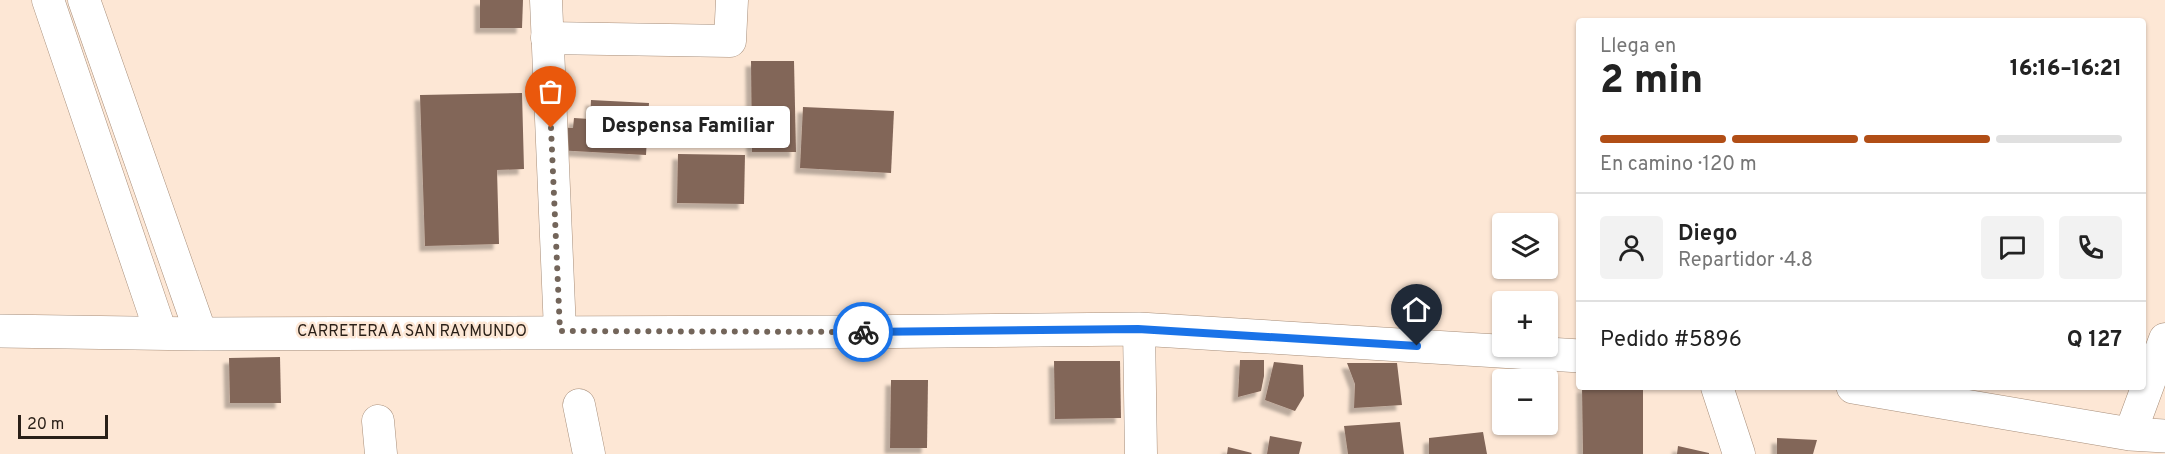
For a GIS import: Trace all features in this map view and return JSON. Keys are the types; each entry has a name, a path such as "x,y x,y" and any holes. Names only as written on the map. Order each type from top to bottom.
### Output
{"main road":[{"name":"CARRETERA A SAN RAYMUNDO","path":"0,331 201,334 1138,329 1576,356"},
{"path":"1867,390 2127,444 2165,436"}],"street":[{"path":"48,0 161,333"},
{"path":"84,0 201,334"},
{"path":"546,0 560,331"},
{"path":"547,38 730,41 732,0"},
{"path":"1138,329 1141,454"},
{"path":"2127,444 2165,339"},
{"path":"1719,390 1739,454"},
{"path":"579,405 589,454"},
{"path":"378,421 381,454"}],"building":[{"path":"480,0 523,0 522,28 480,28"},
{"path":"751,61 794,61 796,152 752,152"},
{"path":"522,93 524,169 497,170 499,244 425,246 420,95"},
{"path":"591,100 649,103 646,155 555,150 556,127 573,128 574,118 590,119"},
{"path":"803,107 894,111 891,173 800,168"},
{"path":"678,154 745,155 744,204 677,203"},
{"path":"280,357 281,403 230,403 229,358"},
{"path":"1240,360 1264,360 1261,391 1238,397"},
{"path":"1054,361 1120,361 1121,418 1055,419"},
{"path":"1274,362 1303,365 1304,396 1295,411 1265,400"},
{"path":"1347,363 1397,363 1402,405 1354,408 1355,384"},
{"path":"891,380 928,380 927,448 890,448"},
{"path":"1582,390 1643,390 1643,454 1583,454"},
{"path":"1400,422 1404,454 1348,454 1344,426"},
{"path":"1483,432 1487,454 1429,454 1429,438"},
{"path":"1270,436 1302,442 1299,454 1267,454"},
{"path":"1777,438 1817,440 1813,454 1777,454"},
{"path":"1678,446 1709,453 1709,454 1677,454"},
{"path":"1228,447 1252,453 1227,454"}],"way so far":[{"path":"551,128 560,331 863,332"}],"place":[{"name":"Despensa Familiar","path":"551,128"}],"route":[{"path":"863,332 1138,329 1417,346"}]}
